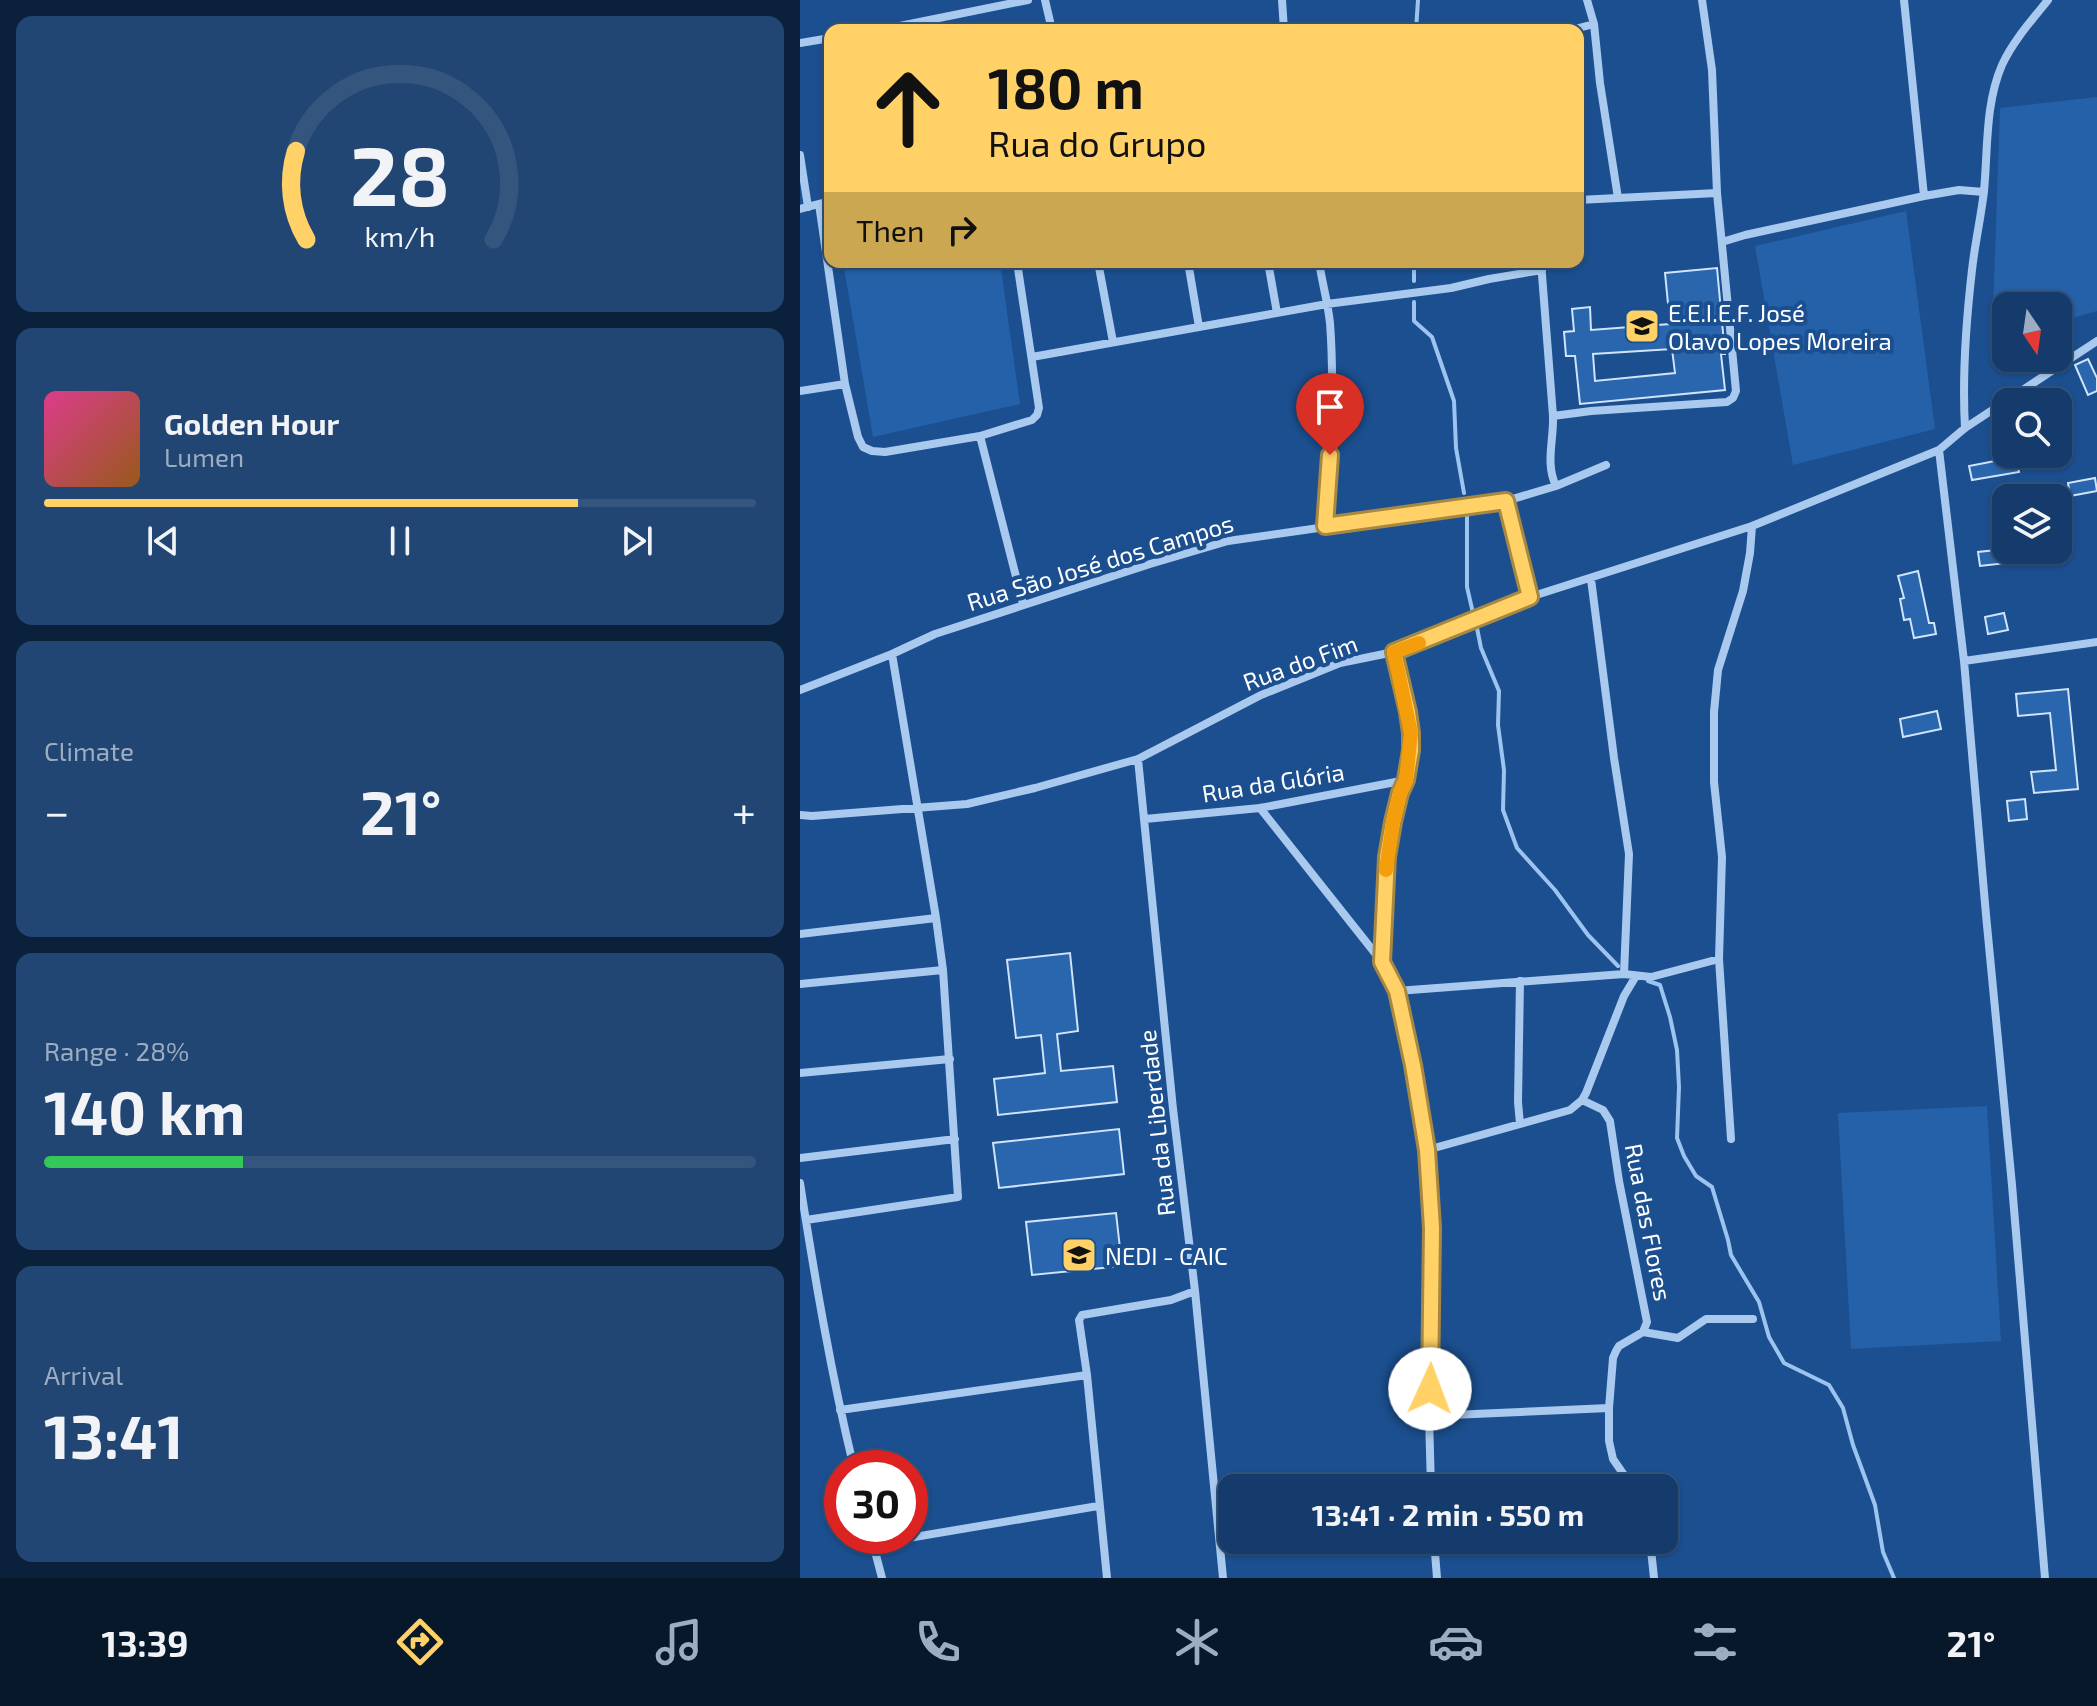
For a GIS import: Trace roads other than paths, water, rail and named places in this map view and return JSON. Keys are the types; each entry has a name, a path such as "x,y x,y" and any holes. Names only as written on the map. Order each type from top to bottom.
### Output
{"street":[{"path":"914,24 1028,0"},
{"path":"1045,0 1051,24"},
{"path":"1282,0 1284,24"},
{"path":"1587,0 1594,24 1618,198"},
{"path":"1553,416 1727,402 1736,391 1717,193 1712,70 1702,0"},
{"path":"1904,0 1924,196"},
{"path":"1965,428 1964,372 1972,270 1995,84 2003,62 2048,0"},
{"path":"1584,27 1594,24"},
{"path":"800,43 824,39"},
{"path":"800,155 804,208 824,203"},
{"path":"1722,242 1924,196 1959,190 1984,192"},
{"path":"1584,200 1717,193"},
{"path":"819,204 824,239"},
{"path":"828,268 845,384 858,437 863,447 885,452 980,436 1025,423 1037,415 1039,408 1018,268"},
{"path":"1099,268 1113,342"},
{"path":"1189,268 1199,327"},
{"path":"1269,268 1277,313"},
{"path":"1320,268 1330,319 1331,349 1330,455 1325,526"},
{"path":"1032,357 1327,304 1451,288 1533,268"},
{"path":"1541,268 1553,416 1551,476 1556,486"},
{"name":"Rua do Fim","path":"800,815 967,804 1138,759 1261,695 1340,663 1394,652 1530,597 1752,526 1939,450 1965,428 2097,341"},
{"path":"800,391 845,384"},
{"path":"980,436 1023,604"},
{"path":"1939,450 1964,661 2045,1578"},
{"name":"Rua São José dos Campos","path":"800,690 935,634 1228,541 1506,501 1556,486 1606,465"},
{"path":"1506,501 1530,597"},
{"path":"1731,1139 1719,959 1722,857 1714,782 1714,712 1718,670 1743,591 1752,526"},
{"path":"1591,579 1629,854 1624,974"},
{"path":"1964,661 2097,642"},
{"path":"1382,962 1387,857 1396,807 1406,780 1411,733 1394,652"},
{"path":"806,1220 958,1197 943,970 892,654"},
{"name":"Rua da Liberdade","path":"1138,759 1223,1578"},
{"name":"Rua da Glória","path":"1145,819 1260,808 1406,780"},
{"path":"1260,808 1382,962 1397,991 1413,1065 1432,1202 1431,1474"},
{"path":"800,934 936,918"},
{"path":"1397,991 1624,974 1651,977 1719,959"},
{"path":"800,984 943,970"},
{"path":"1427,1150 1570,1110 1582,1100 1628,987 1636,976"},
{"path":"1520,981 1520,1124"},
{"path":"800,1073 950,1059"},
{"name":"Rua das Flores","path":"1582,1100 1603,1110 1610,1121 1647,1322 1643,1332 1619,1346 1613,1358 1609,1441 1613,1459 1623,1474"},
{"path":"800,1158 955,1139"},
{"path":"800,1183 822,1320 850,1450"},
{"path":"1107,1578 1079,1320 1082,1315 1171,1300 1195,1291"},
{"path":"1643,1332 1678,1338 1706,1319 1753,1319"},
{"path":"840,1410 1087,1375"},
{"path":"1429,1416 1609,1408"},
{"path":"928,1532 1098,1506"},
{"path":"876,1554 882,1578"},
{"path":"1435,1554 1437,1578"},
{"path":"1651,1554 1654,1578"}],"waterway":[{"path":"1416,24 1418,0"},
{"path":"1414,268 1414,281"},
{"path":"1414,302 1414,321 1432,337 1454,401 1456,448 1464,493"},
{"path":"1467,516 1467,587 1473,613"},
{"path":"1477,628 1481,648 1499,691 1503,810 1517,848 1555,890 1588,935 1618,966"},
{"path":"1648,981 1660,985 1677,1050 1677,1138 1684,1156 1696,1176 1712,1187 1731,1255 1759,1302 1769,1337 1784,1363 1829,1385 1843,1408 1875,1505 1883,1552 1894,1578"}],"place":[{"name":"E.E.I.E.F. José Olavo Lopes Moreira","path":"1642,326"},
{"name":"NEDI - CAIC","path":"1079,1255"}]}
